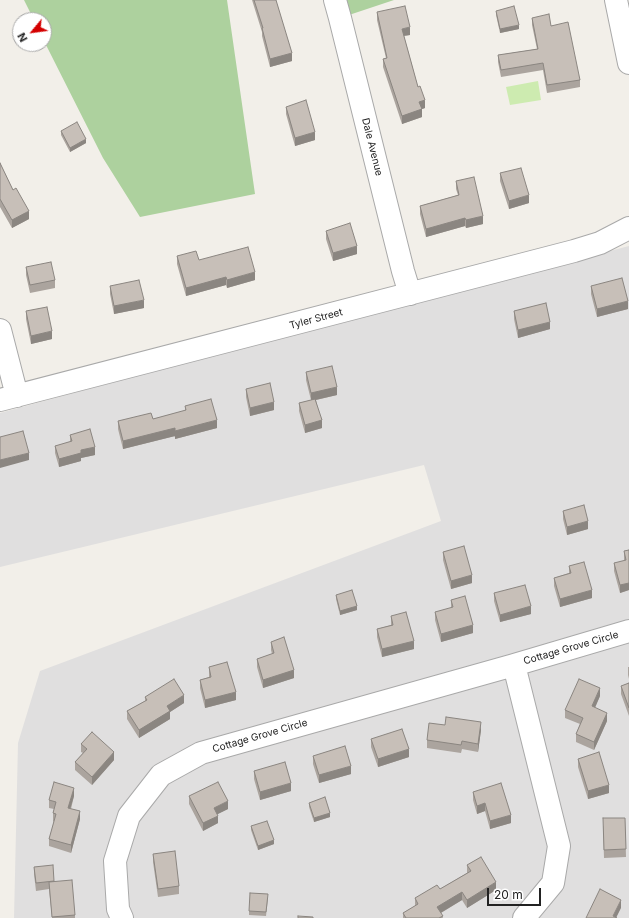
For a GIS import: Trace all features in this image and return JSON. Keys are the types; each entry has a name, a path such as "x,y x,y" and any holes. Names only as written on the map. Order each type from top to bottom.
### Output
{"street":[{"name":"Dale Avenue","path":"335,0 410,294"},
{"path":"616,0 629,63"},
{"name":"Tyler Street","path":"8,398 574,251 600,243 629,228"},
{"path":"0,330 8,398"},
{"name":"Cottage Grove Circle","path":"122,918 118,909 115,862 129,816 161,775 201,753 629,631"},
{"name":"Cottage Grove Circle","path":"514,664 559,846 553,883 524,918"}],"shaded area":[{"path":"629,246 629,918 14,918 18,743 40,671 441,521 424,465 0,567 0,413 254,344"}],"green space":[{"path":"24,0 227,0 255,194 140,217 103,158 50,52 52,52 52,12 30,12"},
{"path":"335,0 394,0 340,18"},
{"path":"538,81 541,100 510,105 506,87"}],"building":[{"path":"254,0 276,0 292,53 270,59 263,28"},
{"path":"405,6 410,27 402,29 418,87 420,86 425,100 419,102 422,109 402,116 383,59 387,58 377,12"},
{"path":"514,6 519,25 500,29 496,11"},
{"path":"549,14 551,26 568,22 580,80 547,85 543,63 501,70 498,55 538,49 532,18"},
{"path":"306,100 315,132 295,138 286,107"},
{"path":"77,122 86,139 70,148 61,131"},
{"path":"0,163 13,190 16,188 29,211 12,220 0,199"},
{"path":"521,168 529,195 509,201 500,173"},
{"path":"474,177 483,216 466,220 465,218 426,229 420,206 459,195 456,181"},
{"path":"350,223 357,246 333,253 326,231"},
{"path":"248,247 255,272 227,280 226,277 186,288 177,256 196,251 199,260"},
{"path":"51,262 55,280 30,285 26,267"},
{"path":"622,278 628,301 597,309 591,286"},
{"path":"139,280 144,300 114,306 110,286"},
{"path":"546,303 550,322 518,330 514,311"},
{"path":"47,307 52,331 31,336 26,311"},
{"path":"332,366 337,387 311,393 306,372"},
{"path":"270,383 274,402 250,408 246,389"},
{"path":"211,399 217,420 175,431 175,428 123,441 118,421 151,413 153,419 186,410 185,406"},
{"path":"315,399 322,420 305,425 299,403"},
{"path":"90,429 95,447 81,450 81,453 59,459 55,446 72,441 70,435"},
{"path":"23,431 29,453 0,460 0,437"},
{"path":"584,505 588,521 567,527 563,511"},
{"path":"464,546 472,575 451,581 443,552"},
{"path":"629,550 629,583 620,585 614,563 626,560 624,551"},
{"path":"584,562 592,590 560,599 554,578 571,573 569,566"},
{"path":"525,585 531,606 500,615 494,593"},
{"path":"352,590 357,606 340,611 336,595"},
{"path":"465,596 473,625 441,634 435,612 453,607 451,600"},
{"path":"406,612 414,641 382,649 377,629 393,625 391,616"},
{"path":"284,637 294,670 263,680 257,659 274,653 271,642"},
{"path":"227,662 236,692 205,700 200,680 211,677 209,667"},
{"path":"174,679 184,695 167,706 170,711 139,730 127,711 147,700 145,697"},
{"path":"579,679 600,688 592,706 607,713 594,742 576,734 583,718 565,710"},
{"path":"629,683 629,708 621,686"},
{"path":"446,717 481,722 478,744 462,741 461,745 427,740 429,723 445,725"},
{"path":"402,729 409,749 378,759 371,739"},
{"path":"92,732 114,752 92,777 75,762 87,749 81,744"},
{"path":"345,746 351,766 319,775 313,756"},
{"path":"599,752 609,785 588,791 578,759"},
{"path":"285,762 291,783 260,792 254,771"},
{"path":"54,782 74,788 68,808 80,811 71,845 49,839 56,814 53,813 56,802 49,800"},
{"path":"218,782 228,801 214,808 218,816 203,823 189,796"},
{"path":"501,783 511,815 490,821 485,803 477,806 473,792"},
{"path":"325,797 330,813 314,818 309,803"},
{"path":"603,818 625,818 626,849 604,850"},
{"path":"267,821 274,840 258,846 251,826"},
{"path":"175,851 179,886 158,889 153,854"},
{"path":"481,857 496,882 467,900 462,892 437,907 443,916 439,918 406,918 403,913 418,904 415,898 437,885 440,889 471,871 467,865"},
{"path":"53,865 54,881 36,883 34,867"},
{"path":"72,880 75,915 52,917 49,882"},
{"path":"600,889 621,900 613,916 617,918 586,918"},
{"path":"250,893 268,894 266,912 249,911"},
{"path":"298,916 313,917 313,918 298,918"}]}
